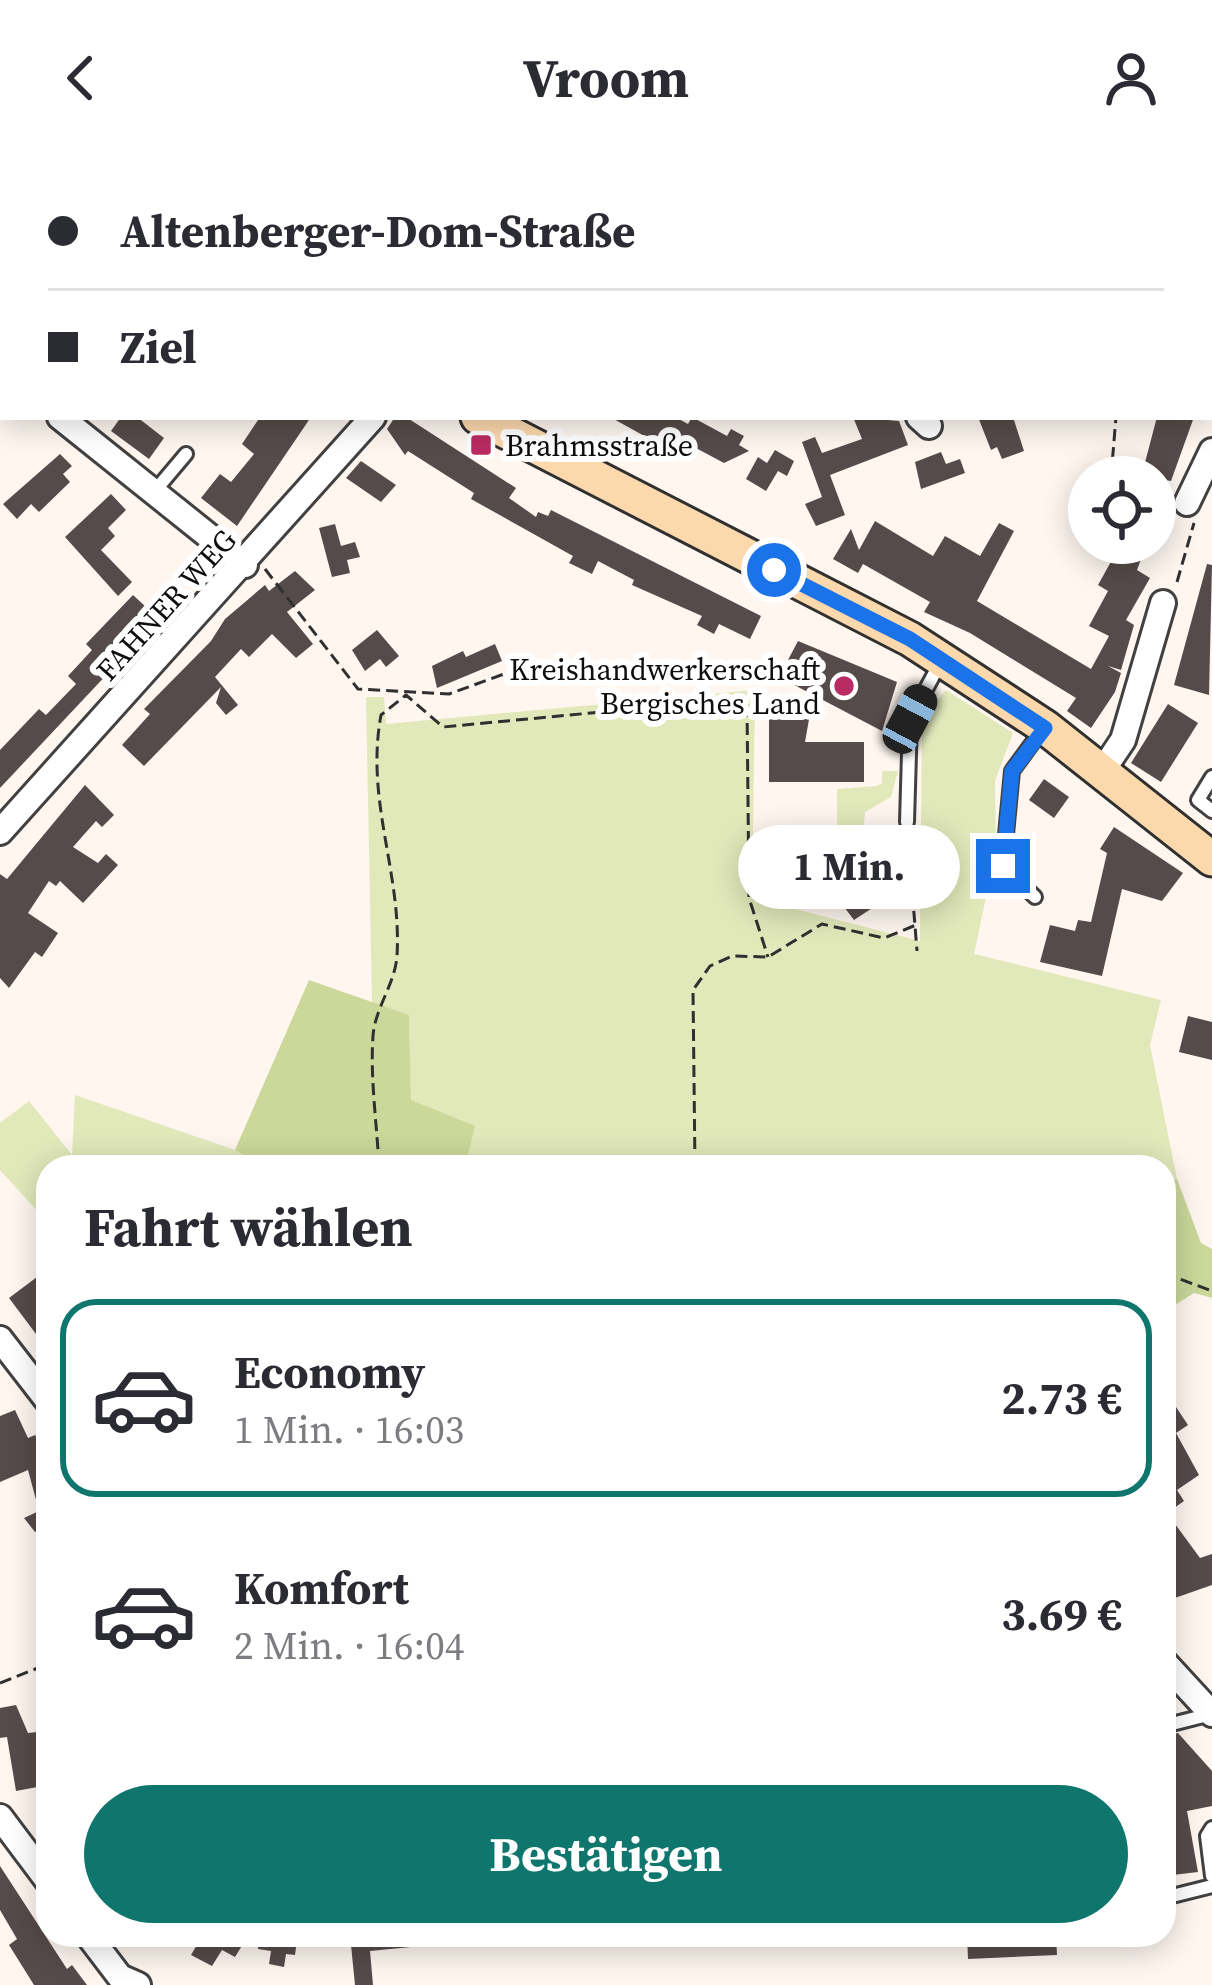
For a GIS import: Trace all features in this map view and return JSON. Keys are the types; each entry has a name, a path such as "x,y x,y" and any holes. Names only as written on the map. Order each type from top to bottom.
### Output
{"main road":[{"path":"519,427 943,658 1208,848"}],"street":[{"path":"64,420 249,559"},
{"name":"FAHNER WEG","path":"6,814 249,559 371,420"},
{"path":"1187,503 1212,451"},
{"path":"1103,770 1123,740 1163,603"},
{"path":"0,1340 36,1386"},
{"path":"1176,1675 1212,1714"},
{"path":"0,1817 36,1865"},
{"path":"97,1947 120,1977 138,1985"}],"lane":[{"path":"154,492 186,454"},
{"path":"907,822 910,719 943,658"},
{"path":"1035,897 1003,866 1012,771 1045,728"},
{"path":"1212,777 1198,800 1212,811"},
{"path":"1176,1723 1212,1714"},
{"path":"1212,1828 1207,1836 1212,1876"},
{"path":"1176,1895 1212,1886"}],"path":[{"path":"1113,456 1116,420"},
{"path":"1163,603 1173,596 1195,526 1187,503"},
{"path":"249,559 358,689 448,694 504,674"},
{"path":"406,695 443,727 740,699 747,705 748,898 768,957"},
{"path":"378,1155 373,1036 397,957 393,879 378,820 378,735 381,716 406,695"},
{"path":"907,822 917,951"},
{"path":"695,1155 693,990 710,966 732,956 768,957 822,924 884,938 916,925"},
{"path":"1176,1278 1212,1291"},
{"path":"0,1683 36,1669"}],"green space":[{"path":"755,690 752,898 920,941 922,717 946,690 1013,733 995,781 996,850 974,954 1161,1000 1150,1045 1172,1155 468,1155 474,1126 411,1101 409,1015 372,1003 366,697 384,697 386,724"},
{"path":"882,771 898,771 891,797 865,812 864,824 855,833 837,834 837,789 877,786 882,783"},
{"path":"309,980 409,1015 411,1100 475,1126 468,1155 243,1155 235,1150"},
{"path":"75,1095 243,1155 72,1155"},
{"path":"29,1101 72,1155 36,1155 36,1210 0,1170 0,1123"},
{"path":"1176,1179 1201,1243 1212,1249 1212,1298 1194,1293 1176,1304"}],"building":[{"path":"119,420 141,420 164,438 149,459 111,431"},
{"path":"258,420 309,420 237,526 201,498 220,474 231,482 254,454 242,444"},
{"path":"393,420 411,420 516,488 509,498 536,517 538,512 548,516 551,510 761,616 750,639 719,624 714,634 697,625 702,616 632,585 634,580 598,561 592,574 569,563 573,556 471,499 474,493 408,451 405,455 387,429"},
{"path":"615,420 688,424 698,420 727,436 731,429 744,436 739,445 749,451 724,463 679,439 657,443"},
{"path":"854,420 899,421 908,445 830,475 845,515 816,526 805,504 822,497 802,442 815,437 822,453 862,439"},
{"path":"979,420 1014,420 1024,451 1002,459 997,447 991,450"},
{"path":"1156,420 1193,420 1176,467 1176,456 1147,456"},
{"path":"775,450 794,461 787,476 778,471 766,491 746,479 758,457 767,463"},
{"path":"941,452 946,464 960,459 965,473 921,489 915,462"},
{"path":"60,454 72,466 63,474 70,482 39,512 31,504 17,519 3,504"},
{"path":"361,461 396,485 381,502 346,478"},
{"path":"111,494 126,510 108,528 115,536 101,550 132,582 118,596 65,537"},
{"path":"875,521 933,556 945,536 980,556 999,523 1014,531 977,601 1091,669 1109,636 1089,626 1108,591 1098,585 1110,564 1139,564 1137,570 1150,578 1126,620 1134,625 1121,670 1108,666 1121,673 1115,692 1091,728 1067,711 1076,698 970,633 924,612 930,602 863,564 858,573 833,559 851,529 859,550"},
{"path":"335,524 341,546 355,542 360,557 347,560 350,573 332,577 319,528"},
{"path":"1207,564 1212,565 1209,695 1174,685"},
{"path":"295,571 315,590 287,612 313,644 296,658 272,634 249,657 241,649 215,677 238,705 226,715 216,703 221,687 144,766 122,745 150,714 144,709 211,641 225,619 265,585 269,591"},
{"path":"133,595 159,619 0,788 0,750 39,709 46,715 76,684 68,676 92,650 86,644"},
{"path":"377,630 399,656 386,667 380,659 365,671 352,650"},
{"name":"Kreishandwerkerschaft Bergisches Land","path":"798,641 897,682 882,731 779,677"},
{"path":"495,644 502,661 437,688 432,666 463,651 466,657"},
{"path":"1168,704 1198,723 1161,782 1131,763"},
{"path":"769,708 811,708 805,742 864,742 864,782 769,782"},
{"path":"1044,779 1069,797 1054,818 1029,800"},
{"path":"85,785 114,815 102,827 96,821 73,847 98,863 106,854 118,865 83,903 60,881 56,886 49,881 28,913 58,933 42,957 35,952 9,988 0,978 0,874 7,879"},
{"path":"1114,827 1183,873 1162,901 1122,889 1102,976 1040,962 1050,925 1075,931 1078,920 1091,922 1107,853 1100,849"},
{"path":"835,846 862,859 889,897 854,920 841,903 813,890 792,890 787,848"},
{"path":"1188,1016 1212,1022 1212,1060 1179,1052"},
{"path":"36,1278 36,1334 9,1298"},
{"path":"1176,1407 1188,1425 1176,1433"},
{"path":"15,1410 28,1438 36,1437 36,1500 28,1470 0,1482 0,1416"},
{"path":"1176,1433 1199,1475 1177,1490 1184,1501 1176,1507"},
{"path":"36,1512 36,1532 35,1532 24,1518"},
{"path":"1176,1525 1200,1558 1212,1554 1212,1585 1176,1598"},
{"path":"16,1705 28,1733 36,1732 36,1787 16,1791 7,1737 0,1738 0,1708"},
{"path":"1176,1733 1212,1771 1212,1806 1187,1811 1198,1872 1176,1875"},
{"path":"0,1866 36,1921 36,1947 53,1947 67,1969 72,1965 87,1985 34,1985 9,1945 17,1939 0,1910"},
{"path":"196,1947 241,1947 235,1957 222,1950 212,1966 191,1955"},
{"path":"296,1947 295,1955 286,1954 284,1967 269,1964 271,1951 258,1949"},
{"path":"351,1947 411,1947 370,1951 373,1985 355,1985"},
{"path":"968,1947 1057,1947 1057,1955 968,1959"}],"place":[{"name":"Brahmsstraße","path":"481,445"},
{"name":"Kreishandwerkerschaft Bergisches Land","path":"844,686"}],"route":[{"path":"774,570 943,658 1045,728 1012,771 1003,866"}]}
